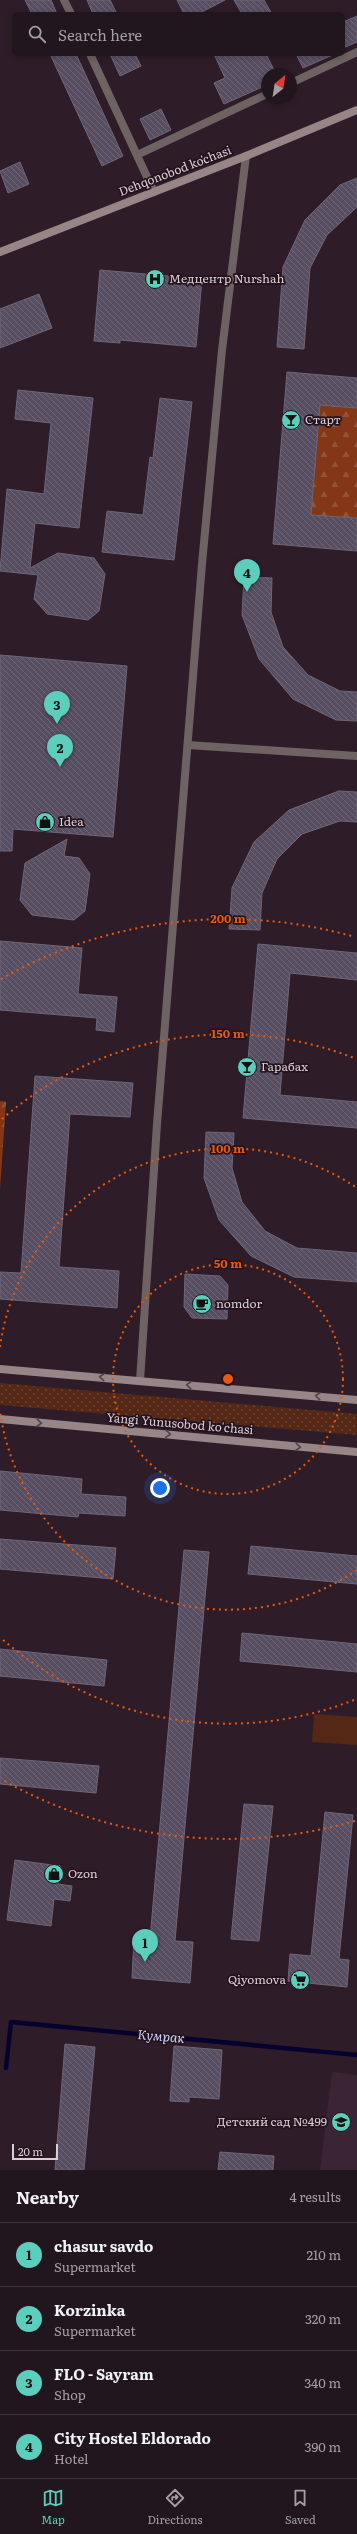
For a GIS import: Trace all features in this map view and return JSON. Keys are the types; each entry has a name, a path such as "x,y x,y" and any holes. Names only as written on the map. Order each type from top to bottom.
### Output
{"main road":[{"name":"Dehqonobod koʻchasi","path":"0,252 246,156 357,110"},
{"path":"0,1369 357,1400"},
{"name":"Yangi Yunusobod ko'chasi","path":"0,1419 357,1452"}],"street":[{"path":"64,0 69,12"},
{"path":"297,80 357,52"},
{"path":"91,56 154,192"},
{"path":"137,155 261,97"},
{"path":"140,1381 157,1124 222,350 246,156"},
{"path":"188,745 357,756"}],"shaded area":[{"path":"0,1383 357,1414 357,1435 0,1405"},
{"path":"314,1714 357,1717 357,1745 312,1742"},
{"name":"Детский сад №499","path":"332,2072 357,2075 357,2170 320,2170"}],"green space":[{"path":"320,405 357,408 357,518 311,515"},
{"path":"0,1101 6,1102 0,1189"}],"building":[{"path":"25,0 51,0 56,12 31,12"},
{"path":"87,0 110,0 116,12 92,12"},
{"path":"177,0 225,0 202,12 183,12"},
{"path":"234,0 264,0 271,12 241,12"},
{"path":"357,16 357,42 345,47 345,21"},
{"path":"51,56 77,56 123,156 102,166"},
{"path":"111,56 136,56 141,66 120,76"},
{"path":"215,56 267,56 273,68 261,68 261,88 224,104 214,83 225,78"},
{"path":"297,56 330,56 303,68"},
{"path":"161,109 171,130 150,140 140,119"},
{"path":"20,162 29,184 8,193 0,171"},
{"path":"357,178 357,207 327,235 310,268 304,349 277,347 283,267 305,220 340,185"},
{"path":"100,270 202,279 196,347 120,340 120,343 94,341"},
{"path":"39,294 52,328 0,348 0,309"},
{"path":"287,372 357,378 357,408 320,405 311,515 357,518 357,551 273,544"},
{"path":"18,390 93,398 79,528 35,523 30,568 58,553 94,558 105,574 99,611 88,620 47,614 34,599 38,575 0,571 7,489 44,494 51,423 15,419"},
{"path":"160,398 192,402 174,560 102,552 107,511 143,515 150,457 153,458"},
{"path":"244,577 272,578 271,612 283,647 308,675 340,691 357,692 357,721 336,720 293,699 259,659 242,615"},
{"path":"0,655 127,666 113,837 13,829 12,851 0,851"},
{"path":"339,791 357,792 357,822 340,821 302,834 277,859 262,893 260,930 229,929 232,888 254,842 289,810"},
{"path":"67,839 64,856 79,858 90,874 85,911 74,920 32,915 20,900 25,863"},
{"path":"0,941 82,948 78,994 117,997 114,1032 96,1030 97,1018 0,1010"},
{"path":"258,944 357,953 357,980 290,973 280,1095 357,1102 357,1128 243,1118"},
{"path":"35,1076 133,1083 130,1117 70,1114 59,1267 119,1271 117,1308 0,1299 0,1272 21,1273"},
{"path":"206,1132 234,1133 232,1168 242,1202 265,1231 297,1248 357,1253 357,1282 294,1277 251,1256 219,1220 204,1178"},
{"path":"185,1274 220,1276 228,1285 227,1319 192,1318 184,1307"},
{"path":"0,1471 82,1479 81,1494 126,1497 125,1516 79,1513 78,1517 0,1510"},
{"path":"0,1539 116,1548 113,1579 0,1569"},
{"path":"251,1546 357,1556 357,1584 248,1574"},
{"path":"184,1550 209,1552 175,1941 193,1942 190,1983 132,1978 134,1938 150,1939"},
{"path":"242,1633 357,1644 357,1672 240,1661"},
{"path":"0,1649 107,1660 104,1686 0,1676"},
{"path":"0,1758 99,1766 96,1793 0,1784"},
{"path":"244,1804 273,1806 259,1941 231,1939"},
{"path":"325,1812 353,1815 339,1959 349,1960 347,1987 288,1981 290,1954 311,1956"},
{"path":"15,1860 60,1866 58,1884 72,1886 70,1901 54,1899 51,1926 7,1920"},
{"path":"65,2044 95,2047 84,2170 55,2170"},
{"path":"174,2046 222,2050 219,2099 189,2097 189,2102 170,2101"},
{"path":"220,2152 274,2156 273,2170 218,2170"}],"waterway":[{"name":"Кумрак","path":"6,2068 11,2022 357,2055"}],"place":[{"name":"Медцентр Nurshah","path":"155,279"},
{"name":"Старт","path":"291,420"},
{"name":"City Hostel Eldorado","path":"247,592"},
{"name":"FLO - Sayram","path":"57,724"},
{"name":"Korzinka","path":"60,767"},
{"name":"Idea","path":"45,822"},
{"name":"Гарабах","path":"247,1067"},
{"name":"nomdor","path":"202,1304"},
{"name":"Ozon","path":"54,1874"},
{"name":"chasur savdo","path":"145,1962"},
{"name":"Qiyomova","path":"300,1980"},
{"name":"Детский сад №499","path":"341,2122"}]}
